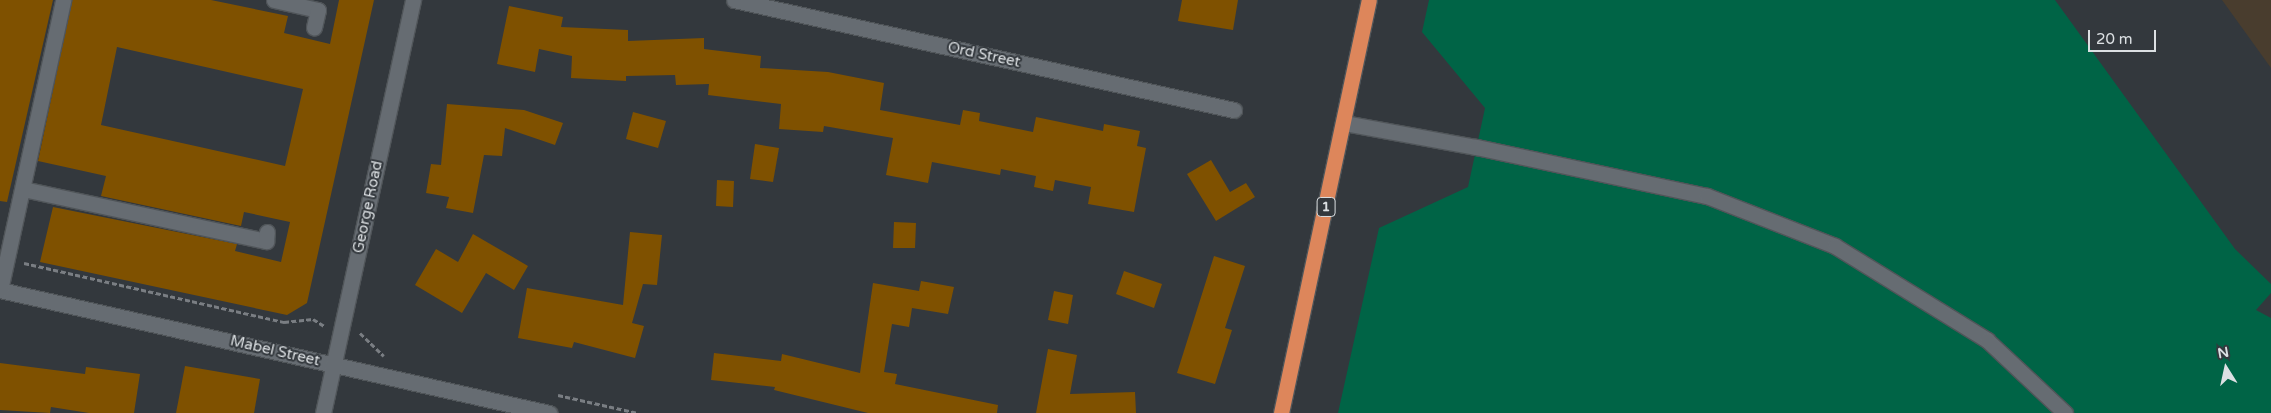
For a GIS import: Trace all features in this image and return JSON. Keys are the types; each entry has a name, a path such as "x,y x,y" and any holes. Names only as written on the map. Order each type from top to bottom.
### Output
{"highway":[{"name":"1","path":"1281,413 1369,0"}],"street":[{"path":"0,290 63,0"},
{"path":"274,0 318,10 314,28"},
{"name":"George Road","path":"323,413 413,0"},
{"name":"Ord Street","path":"734,0 1234,110"},
{"path":"1344,123 1476,147 1708,196 1826,243 1987,340 2065,413"},
{"path":"23,189 266,240 267,232"},
{"name":"Mabel Street","path":"0,290 549,413"}],"path":[{"path":"8,260 284,322 313,319 322,326"}],"shaded area":[{"path":"2222,0 2271,0 2271,68"}],"green space":[{"path":"1429,0 2055,0 2235,249 2271,284 2271,293 2256,310 2271,318 2271,413 1338,413 1379,228 1468,187 1485,108 1422,32"}],"building":[{"path":"0,0 53,0 7,202 0,201"},
{"path":"72,0 211,0 288,16 284,33 330,44 339,0 374,0 307,303 287,315 40,262 53,207 237,244 235,251 281,262 290,222 244,212 241,226 101,196 106,176 38,161","holes":["117,47 303,89 285,166 101,125"]},
{"path":"1182,0 1238,0 1233,30 1178,21"},
{"path":"509,6 563,17 561,27 628,30 628,41 704,38 704,49 761,56 760,68 828,72 884,83 880,110 960,125 963,110 980,113 979,121 1033,132 1036,117 1103,131 1104,124 1140,131 1137,146 1146,148 1134,212 1088,204 1091,187 1055,180 1053,191 1034,187 1036,176 1001,169 1000,175 932,162 928,183 886,175 893,138 824,126 823,132 779,129 781,104 708,95 709,84 676,85 675,75 626,76 626,81 571,78 572,56 539,49 535,72 497,64"},
{"path":"447,104 524,110 563,123 555,145 505,128 502,156 484,155 473,213 446,208 449,197 426,193 431,164 441,165"},
{"path":"633,112 666,121 658,148 626,139"},
{"path":"755,144 779,148 773,182 750,179"},
{"path":"1211,160 1230,192 1246,183 1255,197 1216,221 1187,174"},
{"path":"717,180 734,181 733,207 716,206"},
{"path":"894,222 916,223 915,248 893,248"},
{"path":"630,232 662,235 657,285 643,284 632,323 644,326 635,358 574,342 572,348 518,338 527,288 623,305"},
{"path":"473,234 528,266 514,290 486,273 462,313 415,285 436,249 458,262"},
{"path":"1214,256 1245,266 1225,328 1232,330 1215,384 1177,373"},
{"path":"1124,271 1162,284 1154,308 1116,294"},
{"path":"921,281 954,287 948,314 912,308 909,327 892,324 884,372 897,374 895,384 998,405 997,413 868,413 774,390 775,387 711,380 714,353 781,361 782,354 860,373 873,283 919,291"},
{"path":"1054,291 1073,295 1068,324 1048,320"},
{"path":"1048,349 1077,355 1070,394 1135,392 1136,413 1036,413"},
{"path":"0,363 85,374 86,367 140,374 134,413 89,413 51,407 50,413 0,410"},
{"path":"185,366 260,379 254,413 176,413"}]}
